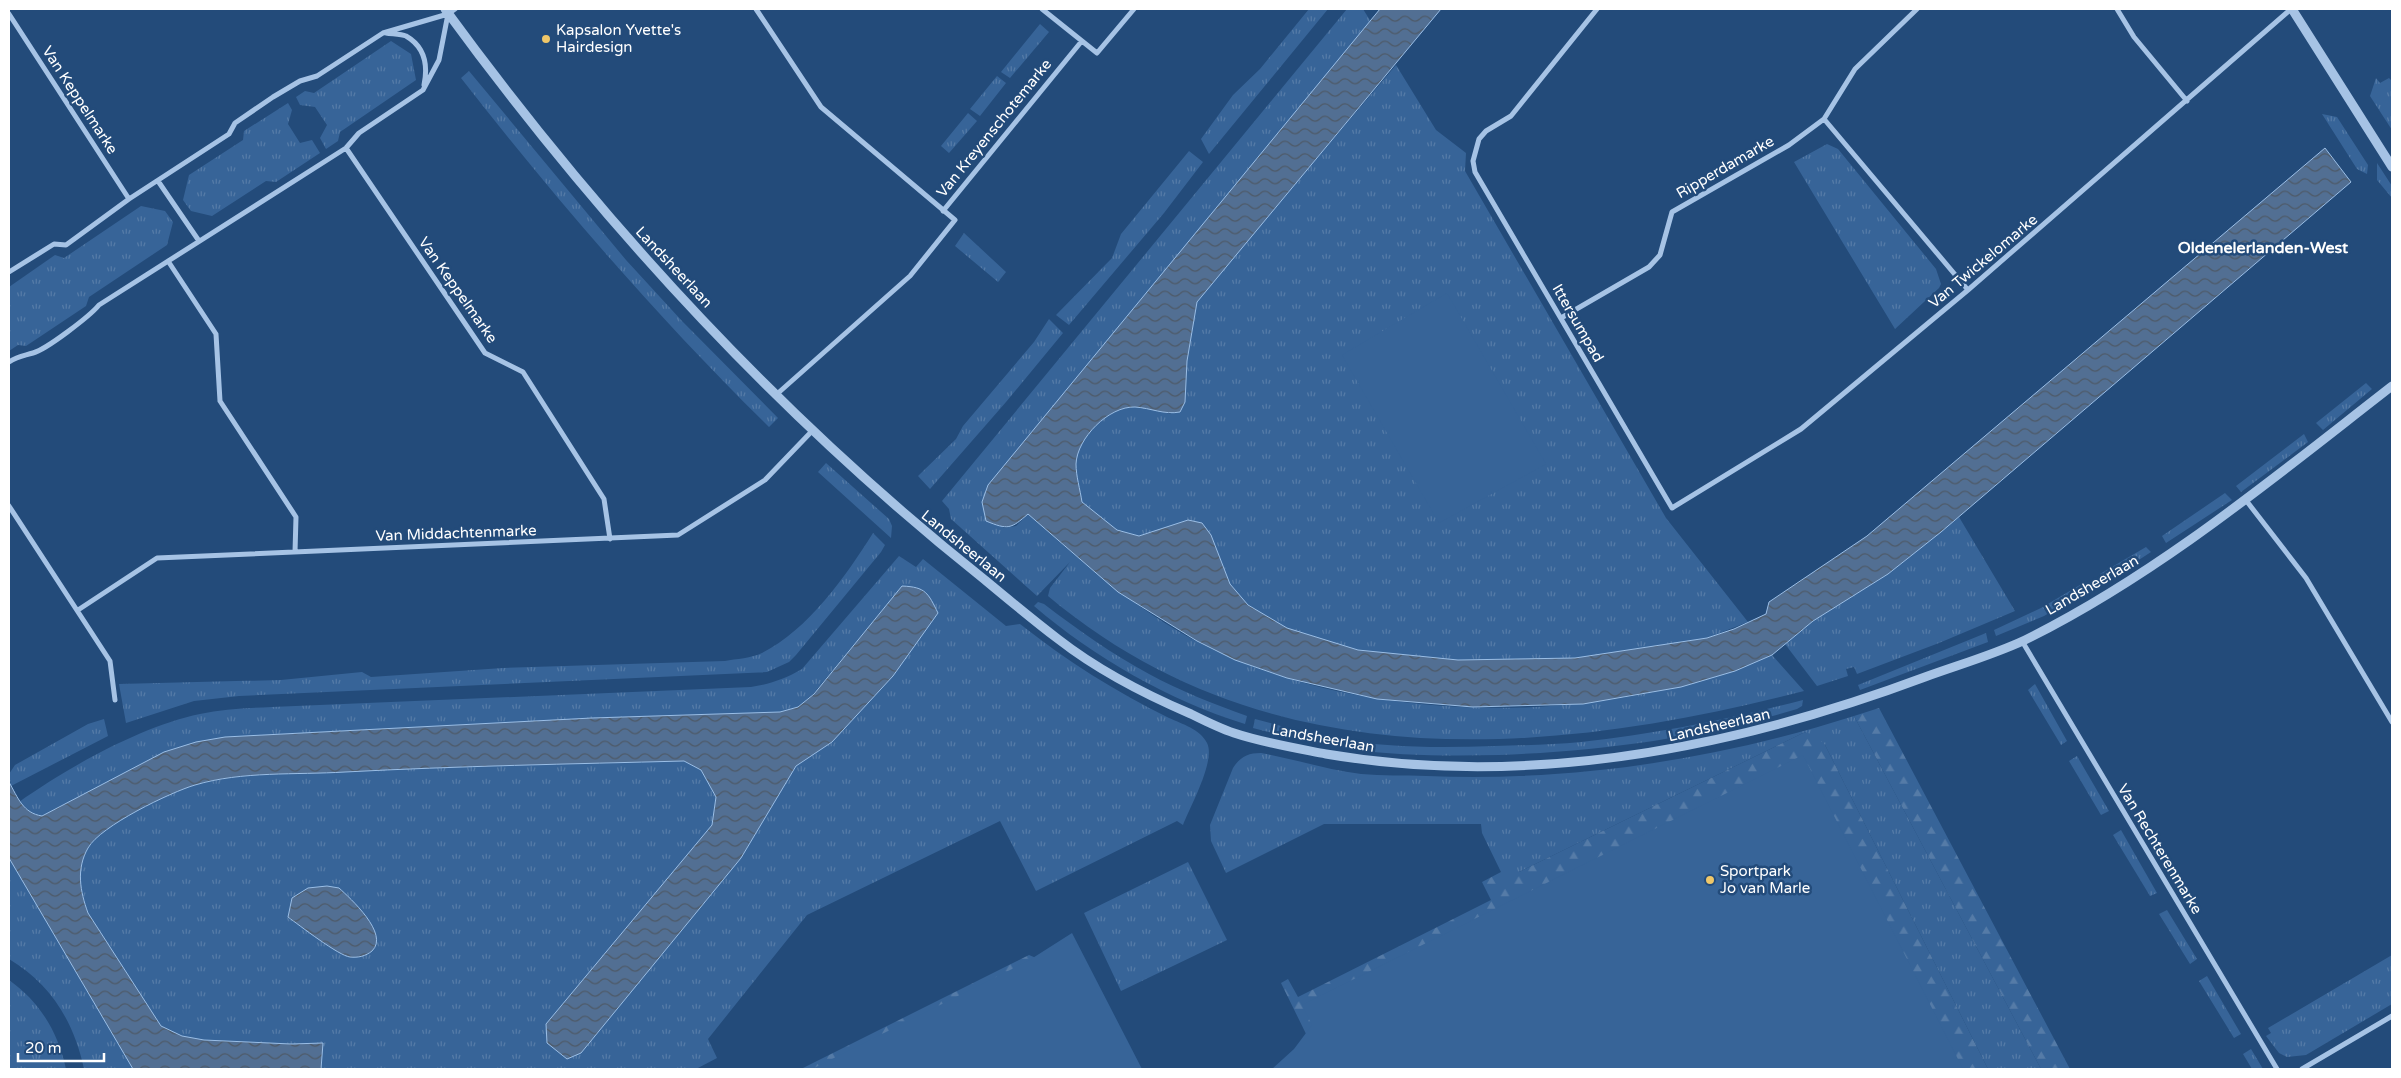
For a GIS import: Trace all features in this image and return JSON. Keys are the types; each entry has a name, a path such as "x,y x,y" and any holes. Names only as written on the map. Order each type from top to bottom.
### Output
{"street":[{"path":"756,9 821,107 943,210"},
{"path":"1042,9 1097,53 1134,9"},
{"name":"Ittersumpad","path":"1597,9 1511,116 1486,131 1479,139 1473,161 1475,172 1672,508"},
{"name":"Ripperdamarke","path":"1561,318 1649,267 1660,256 1672,212 1790,145 1824,119 1855,69 1917,9"},
{"path":"2117,9 2134,37 2187,101"},
{"path":"2292,9 2392,166"},
{"name":"Van Twickelomarke","path":"1672,508 1802,429 1968,290 2292,9"},
{"path":"9,272 54,244 66,245 129,199 229,134 235,123 273,97 300,81 317,76 383,33 449,10"},
{"path":"9,362 19,354 34,353 92,314 99,305 346,148 359,133 423,90 439,60 449,10"},
{"name":"Landsheerlaan","path":"449,10 579,181 673,289 813,430 912,522 1060,641 1129,686 1232,732 1303,750 1394,764 1435,766 1539,765 1651,753 1750,733 1852,704 2022,641 2138,575 2245,499 2392,386"},
{"name":"Van Keppelmarke","path":"9,14 129,199"},
{"path":"383,33 406,36 422,52 427,69 423,90"},
{"name":"Van Kreyenschotemarke","path":"777,394 910,276 955,220 943,210 1081,42"},
{"path":"1824,119 1968,290"},
{"name":"Van Keppelmarke","path":"346,148 485,353 523,372 604,498 610,539"},
{"path":"158,181 198,241"},
{"path":"168,261 216,334 220,401 296,517 295,552"},
{"name":"Van Middachtenmarke","path":"78,610 157,558 678,535 765,480 813,430"},
{"path":"2245,499 2306,578 2392,722"},
{"path":"9,506 110,661 115,700"},
{"name":"Van Rechterenmarke","path":"2022,641 2277,1069"},
{"path":"2302,1069 2392,1016"}],"green space":[{"path":"1309,9 1328,9 1209,154 1201,139 1233,95 1260,69"},
{"path":"1347,9 1363,9 1371,22 1003,528 1016,526 1028,514 1109,583 1152,615 1175,629 1198,642 1262,670 1333,690 1407,703 1484,708 1560,705 1635,696 1706,679 1772,655 1804,691 1706,714 1608,730 1509,739 1411,737 1315,724 1222,697 1132,655 1048,596 1050,588 1070,562 1037,596 951,519 949,509 942,501"},
{"path":"1040,24 1049,32 1010,78 1001,72"},
{"path":"391,41 411,54 416,80 340,132 338,141 326,149 320,138 327,125 315,107 300,105 296,97 305,91 314,93"},
{"path":"1396,65 1436,130 1466,153 1465,171 1666,518 1748,622 1707,638 1575,658 1458,660 1358,650 1287,628 1248,605 1230,584 1211,535 1188,520 1139,536 1117,530 1082,502 1076,463 1082,443 1088,434 1103,419 1122,409 1141,407 1170,414 1185,402 1187,361 1197,302 1221,271"},
{"path":"469,71 626,260 682,321 778,418 769,427 648,301 571,214 461,78"},
{"path":"997,76 1006,83 980,116 970,109"},
{"path":"2376,78 2380,83 2389,78 2392,81 2392,130 2370,96"},
{"path":"288,103 292,110 288,124 300,143 312,140 320,153 276,182 266,181 212,216 191,211 183,200 189,175 243,140 244,131"},
{"path":"968,113 977,121 949,153 941,146"},
{"path":"2322,114 2337,117 2368,165 2367,174 2357,169"},
{"path":"1827,144 1838,149 1936,269 1941,284 1939,288 1895,329 1794,162"},
{"path":"1189,151 1203,162 1164,213 1069,325 1056,315 1112,258 1121,234"},
{"path":"2377,163 2392,186 2392,198 2377,180"},
{"path":"141,206 165,211 173,222 167,245 89,297 86,306 26,346 18,345 9,351 9,287 55,255 64,258"},
{"path":"964,233 1006,272 998,282 955,246"},
{"path":"1447,293 1546,464 1439,523 1342,355"},
{"path":"1049,319 1063,333 930,489 918,476 956,439 963,426 1034,342"},
{"path":"2366,383 2372,389 2323,430 2316,423"},
{"path":"2304,434 2308,442 2241,492 2236,486"},
{"path":"826,463 889,519 892,526 891,538 818,472"},
{"path":"2225,493 2232,500 2166,543 2162,536"},
{"path":"1959,517 2015,611 1939,643 1857,674 1854,667 1846,669 1848,676 1817,686 1785,644 1813,621 1888,574"},
{"path":"873,533 885,545 881,552 796,655 789,662 767,672 239,696 194,701 126,723 119,684 281,680 362,672 371,677 503,668 725,661 754,656 779,643 810,616 851,567"},
{"path":"2146,547 2151,552 2105,582 2100,574"},
{"path":"899,556 916,567 923,559 1006,626 1020,624 1056,651 1111,687 1200,734 1207,743 1209,751 1201,784 1183,825 1177,821 1036,891 1000,821 807,915 708,1039 717,1058 696,1069 321,1069 322,1043 291,1044 204,1040 182,1036 161,1026 88,913 80,880 84,856 95,839 106,830 153,802 195,785 230,778 427,768 684,761 701,770 716,797 712,825 546,1024 581,1053 741,858 796,766 832,742 893,676 938,613 902,586 813,694 798,707 780,712 592,718 225,737 164,752 42,816 32,814 19,802 82,762 129,738 177,720 209,712 263,707 751,687 771,683 802,669"},
{"path":"2085,582 2088,590 2044,616 1996,636 1994,630 2041,608"},
{"path":"1038,602 1044,604 1108,650 1149,674 1185,692 1247,716 1245,724 1188,703 1134,676 1107,660 1057,625 1034,606"},
{"path":"1986,633 1988,642 1860,690 1858,685"},
{"path":"2035,684 2067,741 2061,745 2028,690"},
{"path":"1803,700 1802,706 1797,709 1724,728 1687,735 1575,750 1499,755 1424,755 1349,749 1253,728 1255,719 1303,732 1372,744 1453,747 1548,744 1609,739 1665,730 1721,720"},
{"path":"1879,708 2070,1069 2041,1069 1854,716"},
{"path":"1854,716 2041,1069 1988,1069 1825,745 1805,732 1519,872 1501,872 1482,833 1481,824 1324,824 1226,873 1211,841 1210,825 1233,768 1242,758 1252,754 1261,753 1336,770 1369,775 1480,777 1535,775 1643,765 1696,756 1749,745"},
{"path":"104,719 108,736 11,786 9,774 15,765 88,724"},
{"name":"Sportpark Jo van Marle","path":"1805,732 1816,736 1825,745 1988,1069 1311,1044 1281,983 1288,979 1298,997 1491,900 1482,882 1501,872 1519,872"},
{"name":"Sportpark Jo van Marle","path":"1803,755 1963,1069 1272,1069 1294,1049 1312,1025 1302,1005"},
{"path":"2077,756 2109,811 2101,815 2069,761"},
{"path":"2121,830 2157,893 2150,896 2113,835"},
{"path":"9,858 133,1069 84,1069 80,1052 67,1020 49,992 24,969 9,959"},
{"path":"1188,862 1227,940 1121,991 1084,913"},
{"path":"2167,910 2197,959 2190,964 2159,914"},
{"path":"1072,933 1142,1069 812,1069 1028,961"},
{"path":"1029,955 1036,958 845,1069 801,1069"},
{"path":"2392,955 2392,1004 2306,1055 2287,1057 2279,1053 2266,1036 2271,1033 2268,1028"},
{"path":"2207,976 2241,1034 2234,1038 2199,981"},
{"path":"9,980 39,1008 53,1030 63,1055 66,1069 9,1069"},
{"path":"2251,1049 2263,1069 2252,1069 2243,1054"}],"water":[{"path":"1380,9 1441,9 1197,302 1187,361 1185,402 1180,412 1168,413 1135,407 1115,412 1096,425 1088,434 1078,454 1076,464 1082,502 1117,530 1139,536 1188,520 1202,523 1211,535 1230,584 1248,605 1287,628 1358,650 1458,660 1575,658 1707,638 1734,629 1766,614 1769,602 1867,536 2325,148 2351,182 1941,532 1888,574 1813,621 1772,655 1735,671 1681,687 1583,704 1473,707 1377,699 1287,678 1235,660 1197,641 1118,592 1028,514 1013,525 999,526 986,521 982,502 988,485"},
{"path":"902,586 916,588 925,592 932,600 938,613 893,676 832,742 796,766 741,858 581,1053 567,1059 547,1043 546,1024 712,825 716,797 701,770 684,761 514,765 231,777 195,785 170,795 121,820 95,839 84,856 80,880 88,913 161,1026 182,1036 204,1040 291,1044 323,1043 321,1069 133,1069 9,858 9,782 18,799 26,808 30,812 42,816 164,752 196,742 225,737 592,718 780,712 798,707 814,694"},
{"path":"327,886 339,888 359,908 372,926 376,935 376,944 370,953 356,957 345,955 319,940 288,917 292,898 308,888"}],"place":[{"name":"Kapsalon Yvette's Hairdesign","path":"546,39"},
{"name":"Sportpark Jo van Marle","path":"1710,880"}],"district":[{"name":"Oldenelerlanden-West","path":"2263,248"}]}
